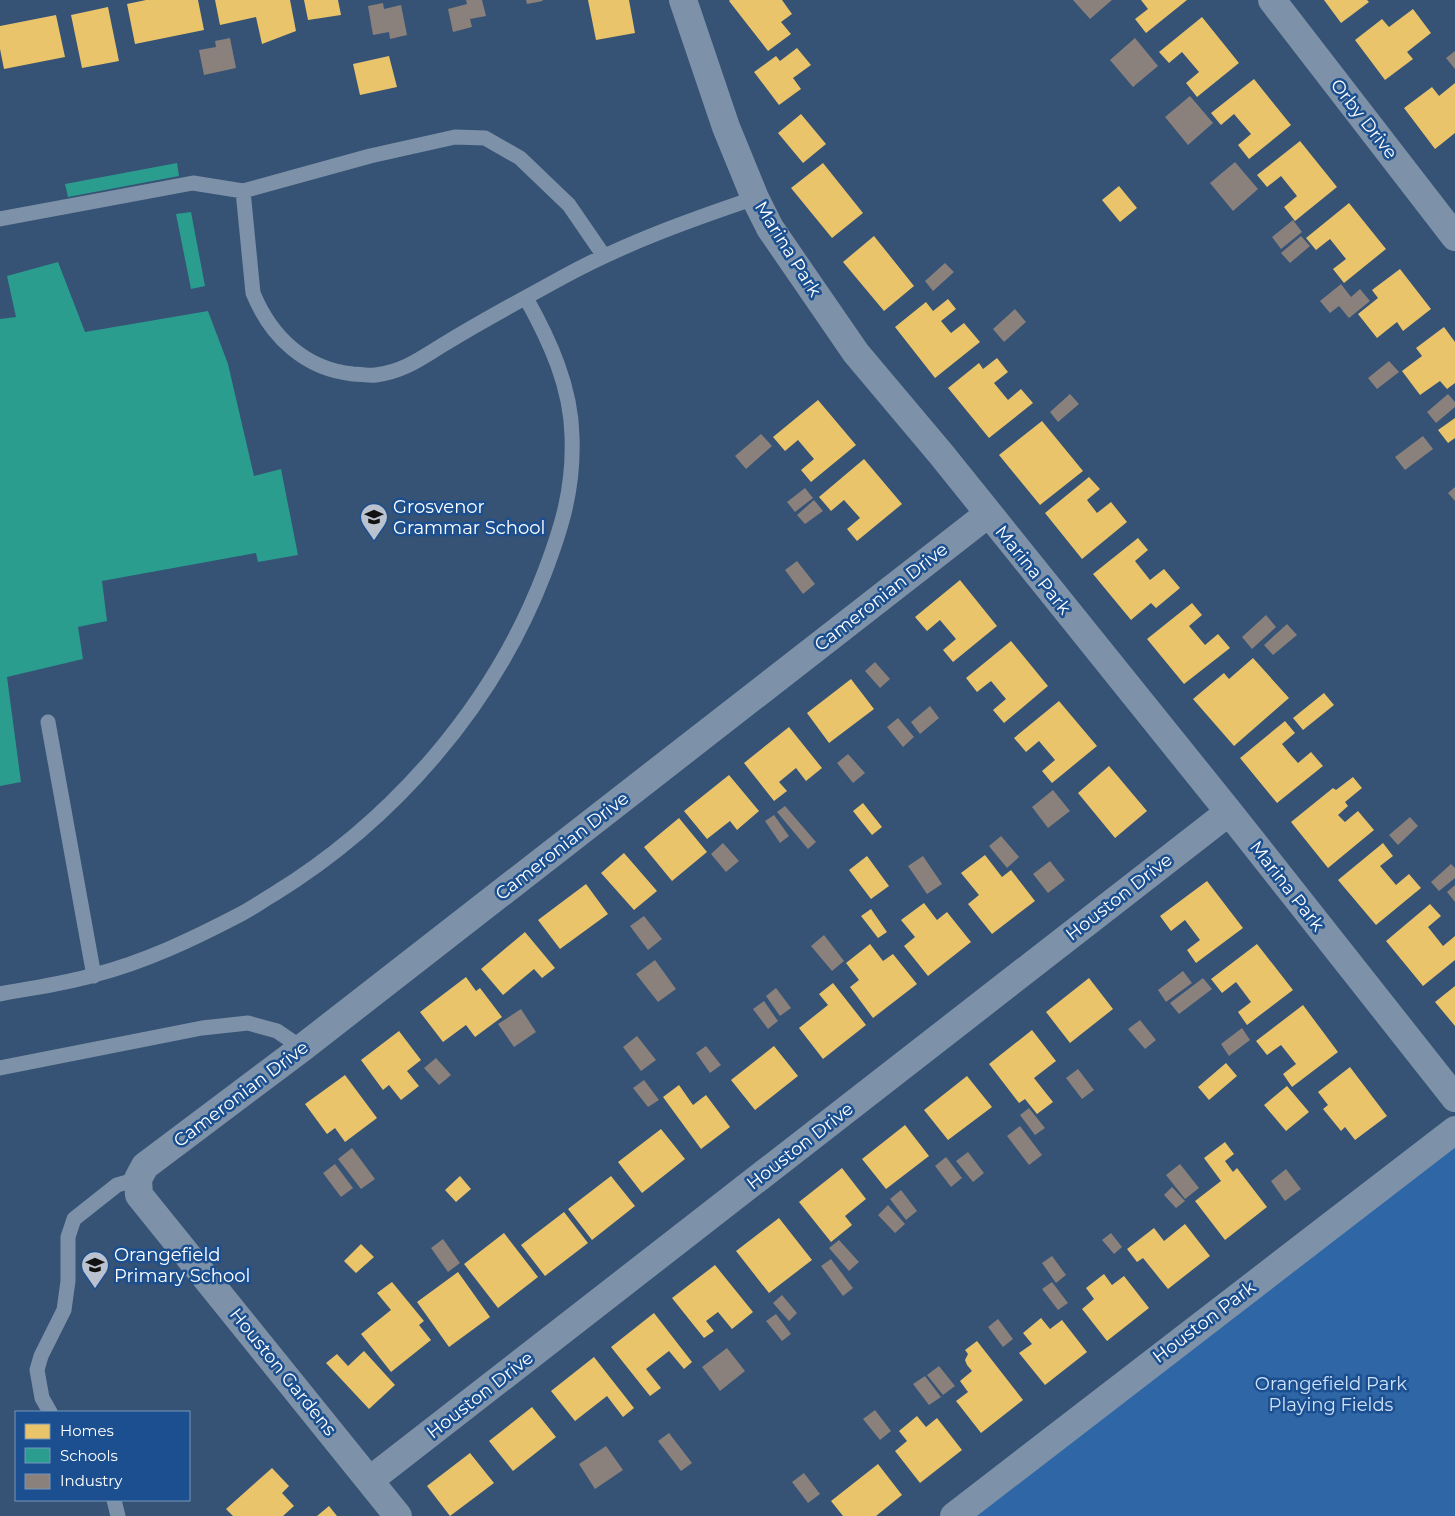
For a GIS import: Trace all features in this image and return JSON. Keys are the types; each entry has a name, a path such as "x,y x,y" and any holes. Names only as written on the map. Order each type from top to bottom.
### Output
{"street":[{"name":"Marina Park","path":"683,0 726,127 755,198 770,228 856,352 941,454 1229,812 1455,1098"},
{"name":"Orby Drive","path":"1272,0 1455,237"},
{"name":"Cameronian Drive","path":"138,1179 145,1166 302,1048 988,514"},
{"name":"Houston Drive","path":"370,1480 1229,812"},
{"name":"Houston Park","path":"954,1516 1455,1130"},
{"name":"Houston Gardens","path":"138,1179 139,1195 398,1516"}],"lane":[{"path":"0,219 193,183 243,191 370,156 455,136 485,138 520,158 569,205 604,256"},
{"path":"243,191 253,293 260,308 280,338 307,360 342,373 375,376 408,367 451,340 604,256 709,213 755,198"},
{"path":"0,994 94,976 144,959 241,914 302,876 349,840 394,801 469,713 501,663 532,606 558,538 570,491 572,436 566,389 549,343 526,298"},
{"path":"48,722 94,976"},
{"path":"0,1068 202,1028 248,1023 277,1031 302,1048"},
{"path":"49,1411 42,1398 38,1370 41,1356 64,1310 68,1281 68,1237 74,1219 117,1185 138,1179"},
{"path":"114,1501 118,1516"}],"green space":[{"name":"Orangefield Park Playing Fields","path":"1455,1144 1455,1516 974,1516"}],"building: Homes":[{"path":"146,0 198,0 204,30 135,44 127,4"},
{"path":"215,0 290,0 296,31 262,44 256,17 220,25"},
{"path":"304,0 338,0 341,15 308,20"},
{"path":"588,0 629,0 635,33 596,40"},
{"path":"730,0 782,0 792,14 781,22 791,34 768,51"},
{"path":"1141,0 1187,0 1146,33 1135,19 1148,9"},
{"path":"1324,0 1367,0 1369,2 1341,23"},
{"path":"108,7 119,61 82,68 71,15"},
{"path":"1413,9 1431,33 1407,52 1413,59 1385,80 1355,40 1382,19 1389,27"},
{"path":"56,15 65,57 4,69 0,49 0,26"},
{"path":"1202,17 1239,63 1197,97 1186,83 1199,72 1182,52 1169,63 1159,52"},
{"path":"797,48 811,65 793,78 801,89 779,105 754,72 776,56 780,61"},
{"path":"389,56 397,87 360,95 353,64"},
{"path":"1254,79 1291,125 1249,159 1238,145 1251,134 1234,114 1221,125 1211,113"},
{"path":"1455,83 1455,133 1435,149 1404,108 1432,87 1439,96"},
{"path":"801,114 826,144 803,163 778,133"},
{"path":"1300,141 1337,187 1295,221 1284,207 1297,196 1281,176 1267,187 1257,175"},
{"path":"823,163 863,213 832,238 791,188"},
{"path":"1119,186 1137,208 1120,222 1102,200"},
{"path":"1349,203 1386,249 1344,283 1333,269 1346,259 1330,239 1316,250 1306,238"},
{"path":"874,236 914,286 884,311 843,262"},
{"path":"1400,269 1431,309 1403,331 1397,322 1377,338 1358,314 1378,298 1372,290"},
{"path":"948,299 956,309 941,321 951,333 964,323 980,342 935,378 895,327 926,302 933,311"},
{"path":"1444,327 1455,342 1455,383 1447,389 1440,381 1420,395 1402,371 1422,356 1416,348"},
{"path":"997,358 1008,372 994,383 1008,400 1021,389 1033,403 989,438 948,388 979,363 983,369"},
{"path":"818,400 856,445 811,482 801,470 814,459 798,440 785,451 773,437"},
{"path":"1455,418 1455,438 1448,443 1438,430"},
{"path":"1042,421 1083,471 1040,505 999,455"},
{"path":"864,459 902,504 857,541 847,529 860,518 844,500 831,511 819,497"},
{"path":"1089,477 1100,489 1087,500 1097,513 1111,502 1127,522 1082,559 1045,513"},
{"path":"1138,538 1148,550 1135,561 1150,580 1164,569 1180,588 1156,608 1151,603 1131,620 1093,574"},
{"path":"960,580 997,626 953,662 943,650 956,639 940,620 927,631 915,617"},
{"path":"1192,603 1202,615 1189,626 1205,645 1218,634 1230,648 1184,684 1147,639"},
{"path":"1011,641 1048,686 1004,723 993,710 1006,699 991,681 977,692 966,678"},
{"path":"1253,658 1289,698 1234,746 1193,699 1224,673 1229,679"},
{"path":"851,679 874,709 829,743 807,713"},
{"path":"1324,693 1334,705 1303,730 1293,718"},
{"path":"1059,701 1097,746 1052,783 1042,771 1055,760 1039,741 1026,752 1014,738"},
{"path":"1285,721 1295,733 1282,744 1290,754 1298,763 1311,752 1323,766 1277,803 1240,758"},
{"path":"789,727 822,768 806,781 796,768 779,782 787,791 774,801 744,763"},
{"path":"1109,766 1147,811 1115,838 1078,793"},
{"path":"729,775 759,811 737,830 730,821 707,839 684,811"},
{"path":"1353,777 1362,788 1345,802 1348,806 1338,815 1345,822 1358,811 1374,830 1328,868 1291,822 1333,788 1336,790"},
{"path":"863,803 882,827 872,835 853,811"},
{"path":"679,818 707,852 672,881 644,847"},
{"path":"1383,843 1393,856 1380,866 1396,885 1409,874 1421,888 1376,925 1338,880"},
{"path":"624,853 657,891 634,910 601,873"},
{"path":"985,855 1002,877 1011,870 1035,901 992,934 968,904 979,895 961,873"},
{"path":"867,856 889,886 871,899 849,870"},
{"path":"1207,881 1243,928 1196,963 1187,950 1200,940 1185,920 1171,931 1160,916"},
{"path":"586,884 608,914 560,949 538,920"},
{"path":"924,903 937,920 947,912 971,942 928,976 904,946 915,937 901,920"},
{"path":"1430,904 1441,916 1428,927 1443,946 1455,936 1455,960 1423,986 1386,941"},
{"path":"871,909 887,932 878,938 861,916"},
{"path":"525,932 555,968 542,978 534,969 503,995 481,969"},
{"path":"870,944 883,961 893,954 917,984 873,1018 850,987 859,980 846,963"},
{"path":"1257,944 1293,990 1247,1025 1238,1012 1251,1002 1236,982 1222,993 1211,979"},
{"path":"466,977 476,991 480,988 502,1017 475,1037 466,1025 443,1042 420,1012"},
{"path":"1089,978 1113,1009 1070,1043 1046,1012"},
{"path":"833,983 866,1025 823,1059 799,1028 828,1005 819,994"},
{"path":"1455,986 1455,1026 1435,1002"},
{"path":"1303,1005 1338,1052 1292,1087 1283,1074 1296,1064 1281,1045 1267,1055 1256,1041"},
{"path":"1032,1030 1056,1061 1034,1078 1053,1102 1037,1114 1025,1099 1019,1103 989,1064"},
{"path":"399,1031 421,1060 407,1071 419,1086 401,1100 389,1085 383,1090 361,1060"},
{"path":"774,1046 798,1076 755,1110 731,1080"},
{"path":"1226,1063 1237,1076 1209,1100 1198,1087"},
{"path":"1350,1067 1387,1116 1355,1140 1345,1127 1341,1131 1323,1109 1328,1105 1318,1092"},
{"path":"345,1075 377,1118 345,1142 335,1128 327,1134 305,1104"},
{"path":"967,1076 992,1107 948,1140 924,1110"},
{"path":"679,1085 693,1105 706,1095 730,1127 701,1149 663,1097"},
{"path":"1287,1086 1309,1112 1286,1131 1264,1105"},
{"path":"905,1125 929,1156 886,1189 862,1159"},
{"path":"661,1129 685,1159 642,1193 618,1162"},
{"path":"1225,1142 1234,1154 1225,1161 1233,1172 1237,1168 1267,1207 1225,1240 1195,1201 1221,1181 1204,1158"},
{"path":"842,1168 866,1199 845,1216 852,1225 831,1242 799,1202"},
{"path":"460,1176 471,1189 456,1202 445,1190"},
{"path":"611,1176 635,1206 592,1240 568,1209"},
{"path":"564,1212 588,1243 545,1276 521,1245"},
{"path":"779,1218 812,1260 769,1293 736,1251"},
{"path":"1185,1224 1210,1256 1168,1289 1143,1258 1137,1262 1127,1249 1154,1228 1164,1241"},
{"path":"504,1233 538,1277 498,1308 464,1264"},
{"path":"361,1244 374,1257 356,1273 344,1261"},
{"path":"715,1265 753,1312 732,1329 718,1312 706,1321 714,1331 704,1338 672,1298"},
{"path":"458,1272 490,1317 449,1347 417,1302"},
{"path":"1104,1274 1112,1285 1124,1276 1149,1308 1107,1341 1082,1309 1094,1299 1086,1288"},
{"path":"392,1282 424,1321 419,1325 431,1340 391,1372 361,1334 391,1310 377,1293"},
{"path":"654,1313 692,1362 684,1369 669,1351 646,1369 661,1388 650,1396 611,1347"},
{"path":"1041,1318 1050,1329 1062,1320 1087,1352 1045,1385 1019,1353 1032,1344 1023,1333"},
{"path":"977,1341 1023,1400 981,1433 956,1401 968,1392 960,1381 972,1371 965,1360 968,1354 965,1350"},
{"path":"364,1351 395,1385 369,1409 326,1363 337,1354 348,1366"},
{"path":"594,1357 634,1408 623,1417 607,1396 575,1421 551,1391"},
{"path":"532,1407 556,1437 513,1471 489,1441"},
{"path":"917,1416 926,1427 937,1418 962,1450 920,1483 895,1451 907,1441 899,1431"},
{"path":"470,1453 494,1483 450,1516 427,1486"},
{"path":"878,1464 902,1495 876,1516 843,1516 831,1501"},
{"path":"272,1468 289,1486 282,1493 294,1506 283,1516 233,1516 226,1509"},
{"path":"329,1506 337,1516 317,1516"}],"building: Schools":[{"path":"177,163 179,176 68,197 65,184"},
{"path":"191,212 205,286 191,289 176,214"},
{"path":"58,262 85,332 208,311 228,364 254,476 281,469 298,555 258,562 256,553 102,581 107,621 78,627 83,659 7,677 21,782 0,786 0,319 16,317 7,276"}],"building: Industry":[{"path":"466,0 482,0 486,16 470,19 472,27 453,32 448,9 467,4"},
{"path":"526,0 542,0 543,1 527,4"},
{"path":"1073,0 1112,0 1090,19"},
{"path":"383,3 384,9 401,5 407,35 390,39 389,32 373,35 368,6"},
{"path":"230,38 236,68 204,75 199,50 216,47 215,41"},
{"path":"1135,38 1158,66 1133,87 1110,60"},
{"path":"1455,51 1455,69 1446,58"},
{"path":"1190,96 1213,123 1188,145 1165,117"},
{"path":"1235,162 1258,189 1233,211 1210,183"},
{"path":"1293,220 1302,232 1281,249 1272,237"},
{"path":"1301,236 1310,246 1290,263 1281,253"},
{"path":"945,263 954,272 933,291 925,281"},
{"path":"1341,284 1351,297 1360,289 1370,301 1349,318 1339,306 1330,313 1320,301"},
{"path":"1015,309 1026,322 1004,342 993,329"},
{"path":"1389,361 1399,372 1377,389 1368,378"},
{"path":"1070,394 1079,404 1058,422 1050,412"},
{"path":"1448,394 1455,402 1455,407 1436,423 1427,412"},
{"path":"761,434 772,446 746,469 735,456"},
{"path":"1423,436 1433,449 1405,470 1395,457"},
{"path":"1455,487 1455,501 1448,493"},
{"path":"805,488 813,498 795,512 787,502"},
{"path":"814,500 823,511 805,524 797,515"},
{"path":"797,561 815,584 803,594 785,570"},
{"path":"1266,615 1276,627 1252,649 1242,637"},
{"path":"1287,624 1297,635 1273,655 1264,645"},
{"path":"875,662 890,679 880,688 865,671"},
{"path":"930,706 939,718 920,734 911,722"},
{"path":"898,718 914,737 903,747 887,727"},
{"path":"848,754 865,773 853,783 837,763"},
{"path":"1053,790 1070,811 1048,828 1032,807"},
{"path":"785,806 816,842 808,849 777,812"},
{"path":"774,815 789,836 780,843 765,821"},
{"path":"1410,817 1418,826 1398,845 1389,835"},
{"path":"1001,836 1019,857 1007,868 989,846"},
{"path":"723,843 739,861 726,872 711,854"},
{"path":"923,856 942,884 927,894 908,866"},
{"path":"1050,861 1065,880 1048,893 1033,874"},
{"path":"1451,864 1455,868 1455,878 1439,891 1431,882"},
{"path":"1455,885 1455,902 1447,892"},
{"path":"644,916 662,939 648,950 630,926"},
{"path":"824,935 844,961 832,971 811,946"},
{"path":"655,960 676,989 658,1002 636,974"},
{"path":"1183,971 1192,983 1166,1002 1158,990"},
{"path":"1203,978 1212,989 1179,1014 1170,1003"},
{"path":"776,988 791,1008 780,1016 766,996"},
{"path":"764,1001 778,1021 768,1029 753,1009"},
{"path":"521,1009 536,1032 514,1047 498,1024"},
{"path":"1140,1020 1156,1040 1145,1049 1128,1029"},
{"path":"1242,1028 1250,1040 1229,1056 1221,1044"},
{"path":"637,1036 656,1060 641,1071 623,1047"},
{"path":"706,1046 721,1065 710,1073 696,1053"},
{"path":"436,1058 451,1075 439,1085 424,1068"},
{"path":"1078,1069 1094,1090 1082,1099 1066,1078"},
{"path":"644,1080 659,1100 648,1107 633,1088"},
{"path":"1029,1108 1045,1128 1035,1135 1020,1115"},
{"path":"1020,1126 1042,1155 1029,1165 1007,1136"},
{"path":"352,1148 375,1179 361,1189 338,1159"},
{"path":"968,1152 984,1173 973,1182 956,1161"},
{"path":"946,1157 962,1178 951,1187 935,1166"},
{"path":"335,1164 353,1188 341,1197 323,1173"},
{"path":"1180,1164 1199,1188 1185,1199 1166,1175"},
{"path":"1286,1169 1301,1189 1285,1201 1271,1181"},
{"path":"1172,1187 1185,1201 1176,1208 1164,1195"},
{"path":"901,1190 917,1211 906,1220 890,1199"},
{"path":"888,1205 905,1224 895,1233 878,1215"},
{"path":"1111,1233 1122,1247 1114,1254 1102,1240"},
{"path":"443,1239 460,1263 448,1272 431,1248"},
{"path":"839,1240 859,1262 849,1271 829,1248"},
{"path":"1052,1256 1066,1275 1056,1283 1042,1263"},
{"path":"831,1259 853,1288 843,1296 821,1266"},
{"path":"1052,1282 1068,1303 1058,1310 1042,1289"},
{"path":"782,1295 797,1313 789,1321 773,1303"},
{"path":"776,1314 791,1334 782,1341 766,1321"},
{"path":"998,1319 1013,1339 1003,1347 988,1327"},
{"path":"727,1348 745,1371 720,1391 702,1367"},
{"path":"939,1366 955,1386 943,1395 927,1375"},
{"path":"925,1376 941,1397 929,1405 913,1384"},
{"path":"875,1410 891,1431 880,1440 863,1419"},
{"path":"669,1433 692,1463 681,1471 658,1441"},
{"path":"606,1446 623,1470 595,1489 579,1464"},
{"path":"804,1473 820,1494 808,1503 792,1482"}],"place":[{"name":"Grosvenor Grammar School","path":"374,541"},
{"name":"Orangefield Primary School","path":"95,1289"}]}
